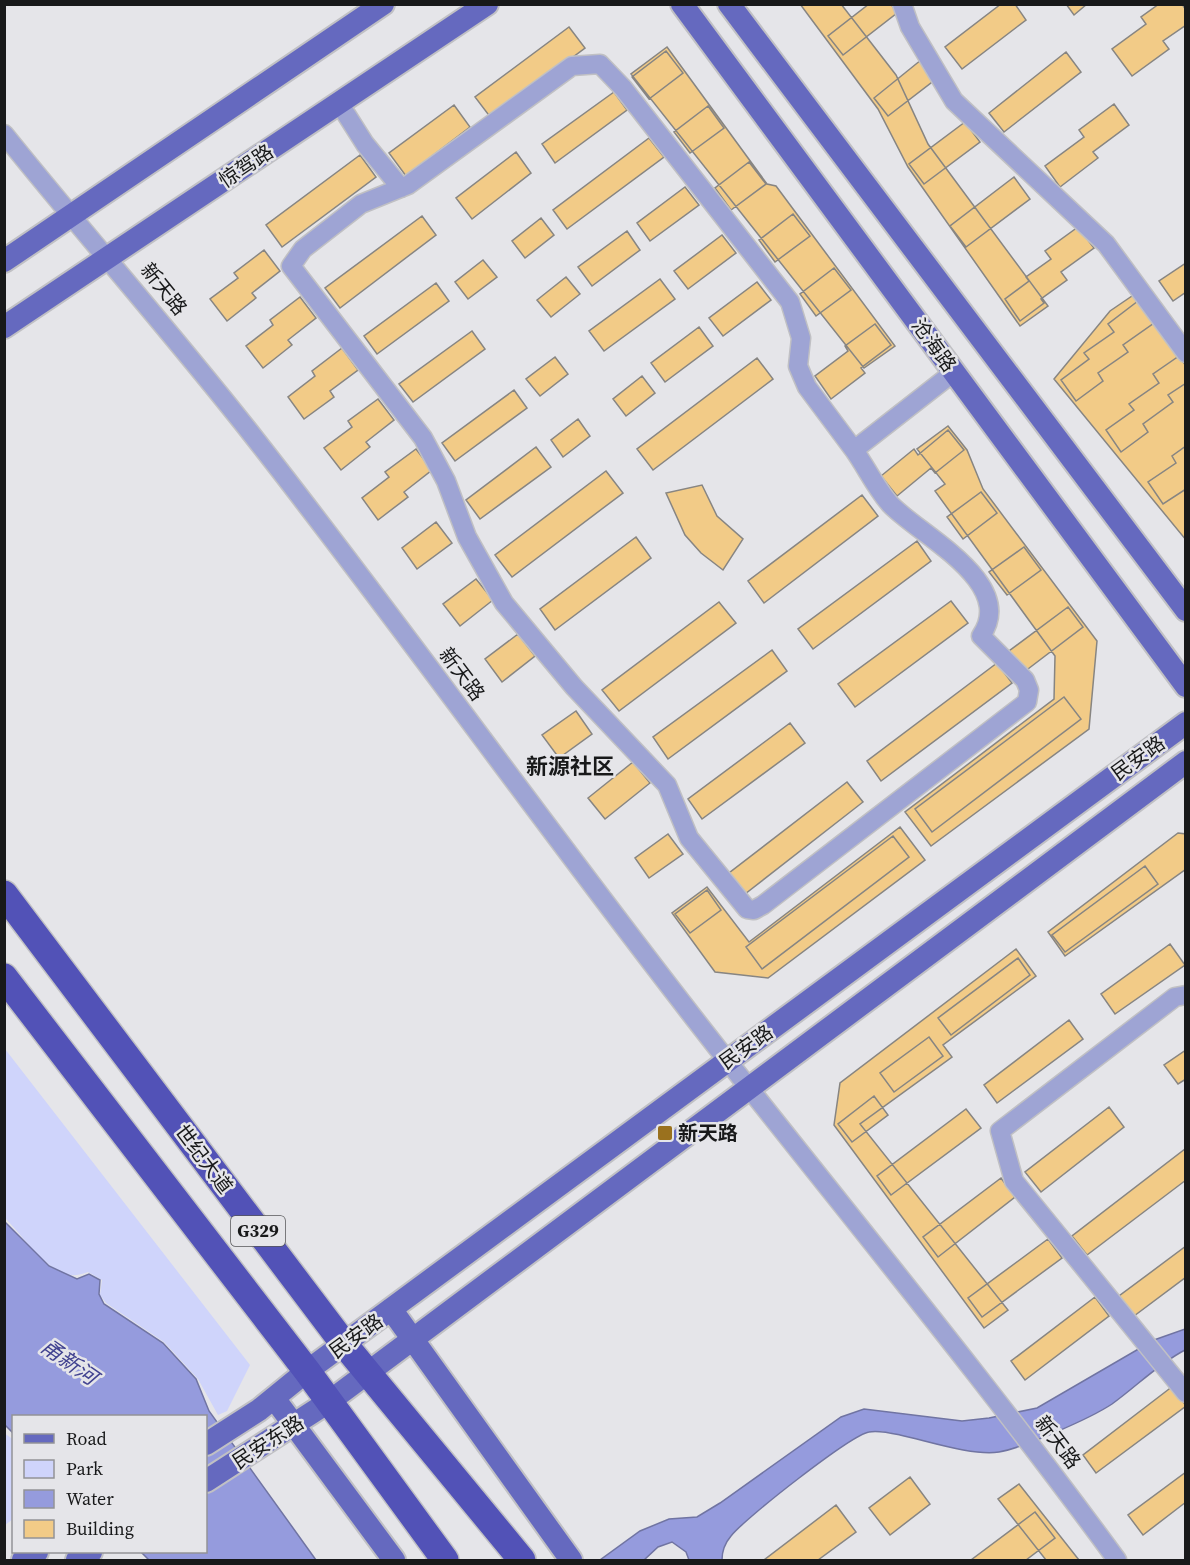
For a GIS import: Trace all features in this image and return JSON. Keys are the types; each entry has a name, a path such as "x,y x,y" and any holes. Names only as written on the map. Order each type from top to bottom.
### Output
{"highway":[{"name":"世纪大道","path":"4,894 344,1344 522,1560"},
{"name":"G329","path":"4,977 308,1371 445,1560"}],"main road":[{"path":"4,261 383,4"},
{"name":"惊驾路","path":"4,327 486,4"},
{"name":"沧海路","path":"682,4 1185,686"},
{"name":"沧海路","path":"729,4 1185,610"},
{"name":"民安路","path":"308,1371 1185,723"},
{"name":"民安路","path":"330,1401 1185,762"},
{"path":"391,1309 571,1560"},
{"name":"民安东路","path":"207,1443 266,1404 308,1371"},
{"name":"民安东路","path":"207,1480 330,1401"},
{"path":"266,1404 294,1425 394,1560"}],"street":[{"path":"902,4 909,27 954,101 1106,244 1185,353"},
{"path":"600,64 623,88 790,302 801,338 798,366 807,387 854,450 890,504 953,554 981,586 990,613 987,627 981,636 1025,680 1029,690 1027,702 763,905 754,910 747,909 689,838 667,785 574,687 504,603 467,537 446,481 423,438 291,266 303,249 361,204 401,188 572,66 600,64"},
{"path":"339,103 365,144 401,188"},
{"name":"新天路","path":"4,134 71,216 109,257 254,437 727,1061 750,1087 1030,1442 1117,1560"},
{"path":"854,450 954,372"},
{"path":"1185,995 1175,997 1000,1131 1014,1181 1185,1394"}],"green space":[{"path":"5,1049 250,1365 227,1411 218,1415 198,1379 164,1342 106,1303 100,1295 102,1280 88,1272 69,1275 60,1272 42,1259 5,1218"},
{"path":"4,1433 12,1439 12,1520 5,1525"}],"water":[{"name":"甬新河","path":"4,1221 49,1266 77,1279 89,1274 100,1280 99,1294 104,1304 163,1343 196,1379 209,1411 316,1560 149,1560 142,1553 207,1553 207,1415 12,1415 12,1432 5,1425"},
{"path":"1185,1329 1185,1350 1157,1368 1112,1404 1040,1439 999,1452 988,1453 963,1450 889,1433 869,1432 821,1462 756,1513 729,1539 723,1550 722,1560 689,1560 686,1552 672,1542 658,1547 644,1560 600,1560 640,1531 669,1519 697,1517 841,1417 864,1409 962,1421 1037,1408 1154,1340"}],"building":[{"path":"800,4 841,4 896,75 928,144 1048,306 1020,326 908,167 878,109"},
{"path":"869,4 891,4 897,13 843,55 828,36"},
{"path":"1001,4 1015,4 1026,20 962,69 945,47"},
{"path":"1066,4 1087,4 1074,15"},
{"path":"1159,4 1182,4 1186,10 1186,25 1163,41 1169,49 1132,76 1112,49 1146,24 1141,17"},
{"path":"569,27 585,48 491,118 475,97"},
{"path":"667,47 767,184 776,186 895,346 864,368 631,74"},
{"path":"666,51 683,73 649,99 632,77"},
{"path":"1066,52 1081,72 1004,132 989,113"},
{"path":"921,60 936,79 888,116 874,98"},
{"path":"614,92 627,110 555,163 542,144"},
{"path":"1114,104 1129,125 1093,152 1098,158 1060,187 1045,166 1084,137 1079,130"},
{"path":"454,105 470,127 406,176 389,153"},
{"path":"708,106 724,128 690,153 674,132"},
{"path":"965,122 980,142 924,184 909,164"},
{"path":"649,138 664,157 567,229 553,210"},
{"path":"516,152 531,173 472,219 456,198"},
{"path":"360,155 376,177 282,247 266,225"},
{"path":"749,162 766,184 731,210 715,188"},
{"path":"1014,177 1030,199 966,247 950,226"},
{"path":"685,187 699,205 650,241 637,223"},
{"path":"793,214 810,236 775,262 759,240"},
{"path":"422,216 436,235 340,308 325,288"},
{"path":"541,218 554,235 525,258 512,241"},
{"path":"1078,227 1094,248 1061,272 1067,280 1041,299 1044,303 1020,321 1005,299 1029,281 1026,277 1051,259 1045,251"},
{"path":"627,231 640,250 592,286 578,267"},
{"path":"722,235 736,253 688,289 674,271"},
{"path":"264,250 280,271 252,293 256,298 227,321 210,299 238,278 234,273"},
{"path":"483,260 497,277 468,299 455,282"},
{"path":"1186,263 1186,292 1173,301 1159,281"},
{"path":"834,268 851,290 816,316 800,294"},
{"path":"566,277 580,294 551,317 537,300"},
{"path":"660,279 675,299 604,351 589,331"},
{"path":"757,282 771,300 723,336 709,318"},
{"path":"436,283 449,301 377,354 364,336"},
{"path":"1135,294 1186,363 1186,540 1054,379 1110,311"},
{"path":"300,297 316,318 288,340 292,345 263,368 246,346 273,325 270,320"},
{"path":"1138,301 1154,323 1123,345 1128,352 1098,373 1103,381 1076,401 1061,380 1089,359 1084,353 1114,332 1108,324"},
{"path":"875,324 891,345 861,368 865,373 831,399 815,376 848,351 845,346"},
{"path":"699,327 713,346 665,382 651,363"},
{"path":"472,331 485,349 413,402 399,384"},
{"path":"342,348 358,370 330,391 334,397 304,419 288,397 315,376 312,371"},
{"path":"1179,356 1186,366 1186,383 1168,395 1173,402 1143,424 1148,432 1121,452 1106,430 1134,410 1129,404 1159,383 1153,374"},
{"path":"555,357 568,374 540,396 526,379"},
{"path":"757,358 773,379 653,470 637,449"},
{"path":"642,376 655,393 626,416 613,399"},
{"path":"514,390 527,408 455,461 442,443"},
{"path":"378,399 394,420 366,442 370,447 341,470 324,448 352,427 348,421"},
{"path":"578,419 590,436 563,457 551,440"},
{"path":"948,426 967,450 983,489 1097,641 1089,729 931,846 905,812 1054,699 1055,656 935,491 945,484 917,449"},
{"path":"948,430 964,450 935,473 931,468 897,496 881,476 914,449 918,455"},
{"path":"1186,446 1186,489 1163,504 1148,482 1176,463 1172,456"},
{"path":"536,447 551,467 480,519 466,500"},
{"path":"416,449 432,470 404,492 408,497 378,520 362,498 389,477 385,472"},
{"path":"606,471 623,493 512,577 495,555"},
{"path":"702,485 717,516 743,539 723,570 701,553 685,535 666,493"},
{"path":"981,492 997,513 963,539 947,517"},
{"path":"862,495 878,516 764,603 748,581"},
{"path":"436,522 452,543 417,569 402,548"},
{"path":"636,537 651,558 555,630 540,609"},
{"path":"917,541 931,561 813,649 798,629"},
{"path":"1024,547 1041,570 1007,595 989,572"},
{"path":"476,579 493,600 460,626 443,604"},
{"path":"951,601 968,623 855,707 838,684"},
{"path":"719,602 736,623 619,711 602,690"},
{"path":"1068,607 1083,627 1024,672 1009,651"},
{"path":"518,634 535,656 502,682 485,659"},
{"path":"772,650 787,671 668,759 653,737"},
{"path":"997,663 1012,683 881,781 867,761"},
{"path":"1064,697 1081,719 932,832 915,809"},
{"path":"576,711 592,734 559,758 542,735"},
{"path":"790,723 805,743 702,819 688,799"},
{"path":"633,762 650,783 605,819 588,798"},
{"path":"847,782 863,802 745,894 729,873"},
{"path":"900,827 925,860 768,978 715,972 672,913 707,887 749,942"},
{"path":"1178,833 1186,834 1186,869 1065,956 1048,932"},
{"path":"668,834 683,854 649,878 635,858"},
{"path":"893,836 909,857 762,969 746,947"},
{"path":"1145,866 1158,884 1065,952 1052,935"},
{"path":"707,890 721,910 690,933 675,914"},
{"path":"1170,944 1185,965 1115,1014 1101,994"},
{"path":"1016,949 1036,976 943,1045 952,1057 860,1124 1008,1310 984,1328 834,1125 840,1083"},
{"path":"1018,958 1030,975 951,1035 938,1018"},
{"path":"1069,1020 1083,1039 997,1103 984,1085"},
{"path":"929,1037 943,1056 894,1092 880,1073"},
{"path":"1186,1050 1186,1079 1178,1084 1164,1065"},
{"path":"874,1096 888,1115 852,1142 838,1124"},
{"path":"1109,1107 1124,1127 1041,1192 1025,1172"},
{"path":"966,1109 981,1128 891,1195 877,1176"},
{"path":"1185,1149 1186,1180 1087,1255 1072,1236"},
{"path":"1001,1178 1015,1197 938,1257 923,1237"},
{"path":"1048,1239 1062,1258 982,1317 968,1298"},
{"path":"1186,1246 1186,1277 1134,1316 1119,1296"},
{"path":"1095,1297 1109,1316 1025,1380 1011,1361"},
{"path":"1173,1386 1186,1406 1096,1473 1083,1455"},
{"path":"1186,1472 1186,1502 1143,1535 1128,1515"},
{"path":"910,1477 930,1504 890,1535 869,1508"},
{"path":"1019,1484 1079,1560 1046,1560 998,1499"},
{"path":"836,1505 856,1532 818,1560 764,1560"},
{"path":"1035,1512 1055,1538 1026,1560 971,1560"}],"place":[{"name":"新天路","path":"665,1133"}],"district":[{"name":"新源社区","path":"570,766"}]}
